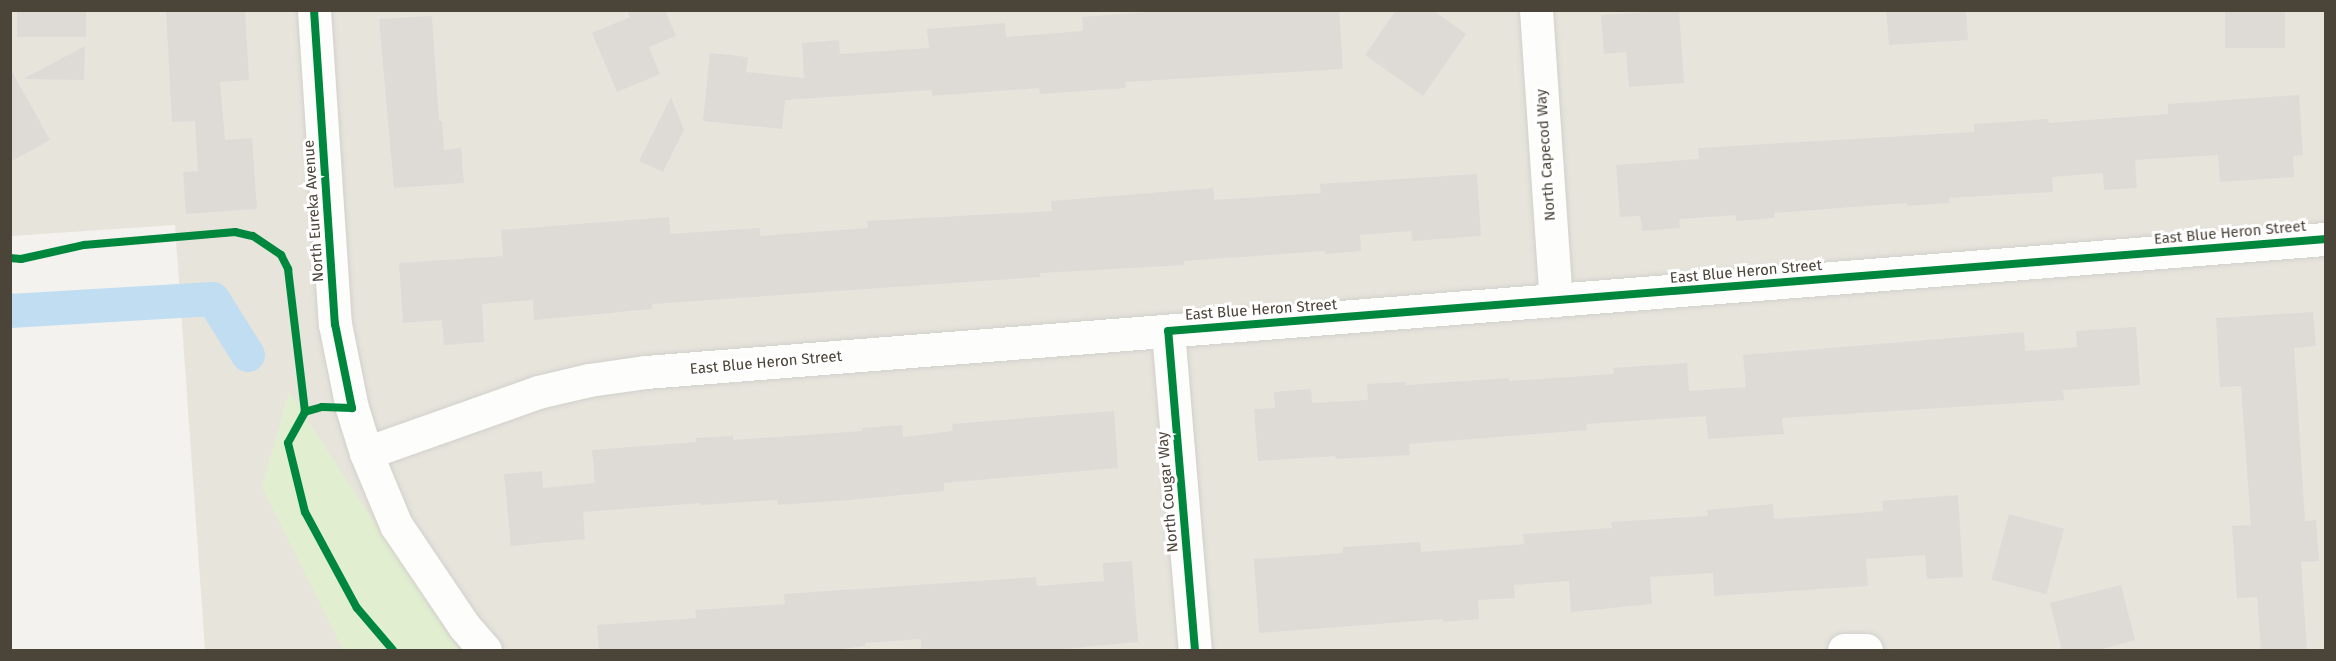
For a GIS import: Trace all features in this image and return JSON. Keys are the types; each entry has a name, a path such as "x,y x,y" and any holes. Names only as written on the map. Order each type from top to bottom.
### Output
{"street":[{"name":"North Eureka Avenue","path":"314,10 334,324 352,408 366,453 396,525 464,626 484,651"},
{"name":"North Capecod Way","path":"1536,10 1556,300"},
{"name":"East Blue Heron Street","path":"366,453 538,392 589,380 658,371 2325,239"},
{"name":"North Cougar Way","path":"1168,331 1195,651"},
{"path":"1844,651 1866,651"}],"shaded area":[{"path":"11,11 2325,11 2325,650 205,650 175,225 11,236"}],"green space":[{"path":"289,392 458,650 343,650 262,487"}],"building":[{"path":"17,10 86,10 86,37 17,37"},
{"path":"166,10 245,10 249,80 220,82 225,140 252,138 257,209 186,214 183,172 198,171 195,121 172,122"},
{"path":"627,10 665,10 676,36 649,47 660,74 617,92 592,33 630,17"},
{"path":"1170,10 1339,10 1343,69 1125,82 1126,88 1040,94 1039,88 932,96 932,90 785,100 782,129 703,121 710,53 748,57 746,72 804,78 802,43 839,40 840,54 929,48 927,29 1005,23 1006,37 1083,31 1082,17"},
{"path":"1396,10 1433,10 1466,34 1423,96 1365,55"},
{"path":"1679,10 1684,83 1629,87 1626,52 1604,54 1601,15"},
{"path":"1886,10 1966,10 1968,40 1889,45"},
{"path":"2225,10 2285,10 2285,48 2225,48"},
{"path":"432,16 439,121 442,121 444,150 461,148 464,183 394,188 379,19"},
{"path":"85,46 84,80 23,79"},
{"path":"10,68 50,140 10,162"},
{"path":"2299,95 2303,155 2293,156 2294,177 2220,182 2218,155 2135,160 2137,188 2104,190 2103,173 2052,177 2053,192 1949,198 1950,203 1907,206 1907,203 1774,213 1775,218 1736,221 1736,215 1679,219 1680,228 1642,231 1640,216 1620,217 1616,165 1699,159 1698,148 1974,132 1974,124 2048,119 2049,123 2168,114 2168,104"},
{"path":"671,97 684,130 663,172 639,161"},
{"path":"1477,174 1481,236 1412,241 1411,231 1360,235 1361,251 1325,254 1325,251 1184,261 1184,265 1040,273 1040,277 652,304 652,309 534,320 533,300 482,304 484,342 444,345 442,320 403,323 399,263 503,256 501,230 669,217 670,234 760,228 760,236 868,228 867,221 1052,211 1051,201 1213,188 1214,200 1321,193 1320,184"},
{"path":"2313,312 2316,346 2294,348 2305,521 2316,520 2319,561 2301,562 2307,651 2261,651 2257,597 2237,598 2232,526 2251,525 2241,386 2220,387 2216,318"},
{"path":"2136,327 2140,385 2063,390 2064,400 1782,418 1784,434 1708,439 1706,416 1586,424 1587,430 1409,444 1410,455 1336,459 1335,456 1258,461 1254,409 1275,408 1274,392 1311,389 1312,403 1368,400 1367,384 1406,382 1406,385 1509,378 1509,381 1614,374 1613,368 1687,363 1689,391 1746,387 1743,355 2024,332 2025,351 2077,347 2076,331"},
{"path":"1114,411 1118,468 944,483 944,491 849,500 778,505 777,500 701,505 701,503 583,512 585,539 511,546 504,474 542,471 543,488 595,483 592,450 696,442 696,438 733,436 733,440 863,431 862,428 902,425 903,437 953,431 952,424"},
{"path":"1958,495 1963,577 1927,579 1925,555 1866,559 1868,586 1714,596 1713,573 1650,577 1652,604 1571,612 1569,581 1514,585 1515,598 1478,600 1479,619 1443,622 1443,619 1259,633 1254,559 1343,553 1343,547 1420,542 1421,552 1524,544 1523,534 1612,528 1611,522 1708,516 1707,510 1773,504 1774,519 1883,511 1882,501"},
{"path":"2009,514 2064,529 2046,594 1991,580"},
{"path":"1132,561 1138,642 1041,651 921,651 921,639 865,643 866,646 827,651 599,651 597,625 696,618 695,610 785,604 784,594 1036,577 1037,586 1104,581 1103,563"},
{"path":"2121,585 2135,640 2096,651 2062,651 2050,603"}],"waterway":[{"path":"10,311 213,299 248,355"}],"cycle path":[{"path":"314,10 335,324 352,408 322,407 305,412 288,443 305,512 357,608 393,650"},
{"path":"10,258 21,259 84,245 235,232 253,236 281,255 288,269 305,412"},
{"path":"1195,650 1168,331 2326,239"}]}
